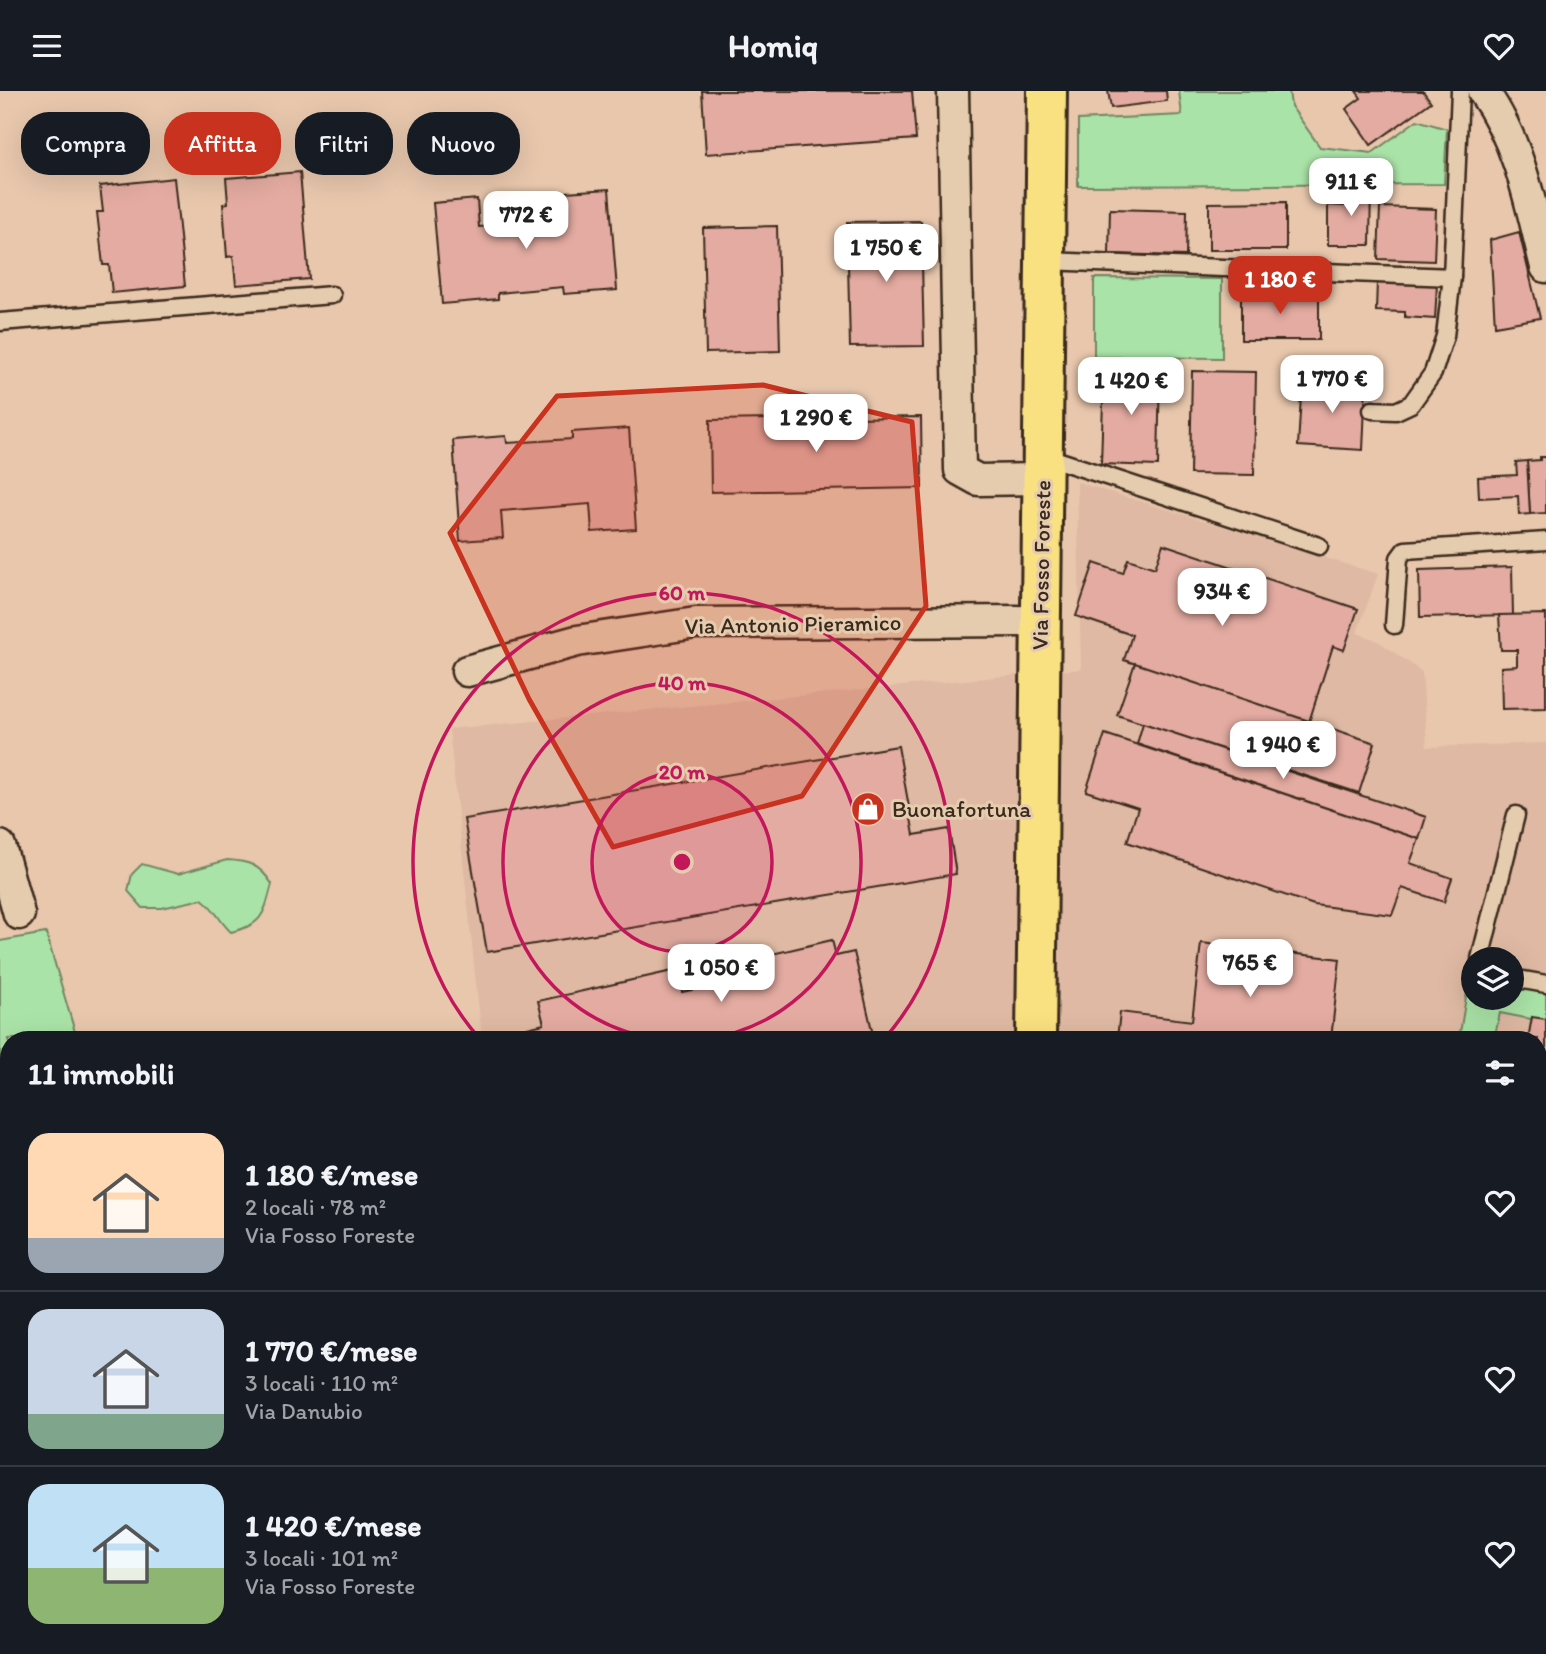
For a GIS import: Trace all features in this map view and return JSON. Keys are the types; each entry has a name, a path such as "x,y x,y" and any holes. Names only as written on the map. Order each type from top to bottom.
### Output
{"main road":[{"name":"Via Fosso Foreste","path":"1036,1031 1047,91"}],"street":[{"path":"953,91 960,470 978,480 1042,467"},
{"path":"1483,91 1520,162 1536,184 1546,268"},
{"path":"1504,91 1504,128"},
{"name":"Via Antonio Pieramico","path":"467,671 577,641 696,623 1041,621"},
{"path":"0,846 19,914"}],"lane":[{"path":"1372,410 1396,411 1411,404 1433,373 1445,336 1452,277 1460,91"},
{"path":"1045,261 1452,277"},
{"path":"0,321 332,295"},
{"path":"1042,467 1319,546"},
{"path":"1394,625 1399,558 1405,550 1546,541"},
{"path":"1483,947 1516,815"},
{"path":"1524,980 1546,984"}],"highlighted area":[{"path":"763,385 912,422 926,606 802,796 613,847 529,699 450,533 557,396"}],"shaded area":[{"path":"1077,482 1378,574 1357,633 1378,641 1422,672 1427,747 1546,743 1546,1031 481,1031 449,729 1081,669"}],"green space":[{"path":"1179,91 1289,91 1291,106 1320,147 1372,153 1417,120 1447,129 1444,184 1078,186 1078,120 1182,115"},
{"path":"1094,278 1222,279 1222,358 1094,357"},
{"path":"227,860 253,865 263,872 272,884 260,917 242,929 231,932 202,899 162,908 143,908 128,891 132,874 142,864 178,874"},
{"path":"46,933 75,1031 0,1031 0,941"},
{"path":"1524,988 1546,991 1546,1022 1500,1013 1496,1031 1460,1031 1464,1010 1524,1010"}],"building":[{"path":"702,91 912,91 916,139 706,154"},
{"path":"1108,91 1166,91 1167,101 1111,108"},
{"path":"1356,91 1423,91 1431,102 1371,145 1346,109 1361,98"},
{"path":"295,172 295,175 300,175 309,279 236,285 233,256 227,257 223,204 228,203 226,178"},
{"path":"174,178 185,286 112,293 109,265 103,265 97,212 103,212 100,186"},
{"path":"1344,185 1371,185 1370,245 1328,245 1328,205 1344,206"},
{"path":"609,189 617,290 564,294 563,287 498,293 498,299 442,304 433,203 477,199 479,227 568,220 566,192"},
{"path":"1286,202 1286,250 1209,250 1209,203"},
{"path":"1380,207 1436,209 1434,261 1378,259"},
{"path":"1110,209 1187,211 1186,256 1109,254"},
{"path":"921,221 924,346 850,347 847,222"},
{"path":"777,226 780,351 706,353 703,228"},
{"path":"1519,232 1540,318 1495,326 1490,240"},
{"path":"1377,281 1437,284 1435,319 1405,317 1405,312 1376,311"},
{"path":"1241,292 1319,293 1319,340 1241,340"},
{"path":"1104,368 1160,369 1158,466 1101,464"},
{"path":"1192,371 1256,372 1254,475 1190,474"},
{"path":"1302,379 1366,383 1363,450 1298,446"},
{"path":"921,417 922,488 711,492 710,420"},
{"path":"629,428 636,529 592,532 590,504 501,511 503,538 460,541 453,440 506,436 507,443 572,439 572,432"},
{"path":"1540,457 1546,457 1546,513 1530,514 1527,461 1540,460"},
{"path":"1527,461 1530,514 1519,515 1518,496 1479,498 1478,477 1517,475 1516,462"},
{"path":"1163,544 1358,609 1344,650 1333,646 1309,722 1124,660 1132,635 1076,616 1094,563 1123,573 1128,559 1155,568"},
{"path":"1512,567 1513,615 1420,617 1419,570"},
{"path":"1546,614 1546,708 1502,709 1501,667 1517,666 1517,650 1501,650 1499,615"},
{"path":"1135,663 1375,743 1359,793 1117,715"},
{"path":"1143,723 1426,817 1419,839 1137,744"},
{"path":"1105,734 1419,839 1410,863 1452,878 1444,902 1402,888 1392,915 1314,905 1127,842 1138,808 1086,791"},
{"path":"898,746 914,835 949,829 956,874 487,952 464,819"},
{"path":"832,940 836,956 854,952 872,1031 515,1031 544,1024 538,1001 677,970 682,992 729,982 725,965"},
{"path":"1201,943 1340,959 1332,1031 1118,1031 1120,1012 1192,1021"},
{"path":"1532,1017 1546,1019 1546,1031 1529,1031"}],"place":[{"name":"Buonafortuna","path":"868,809"}]}
